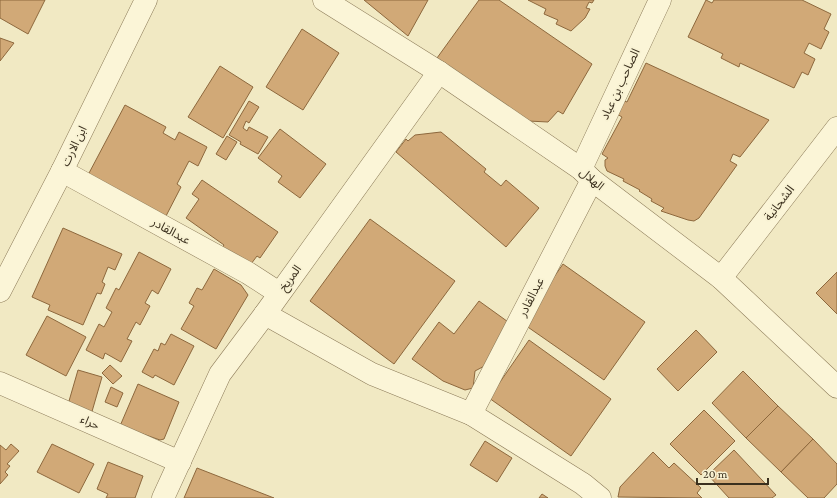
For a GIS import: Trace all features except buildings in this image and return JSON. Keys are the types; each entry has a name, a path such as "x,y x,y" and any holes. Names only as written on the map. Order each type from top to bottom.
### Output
{"street":[{"name":"ابن الارت","path":"0,291 62,171 146,0"},
{"name":"الهلال","path":"324,0 439,72 586,174 721,278 837,387"},
{"name":"الصاحب بن عباد","path":"586,174 660,0"},
{"name":"المريخ","path":"163,498 220,374 265,314 439,72"},
{"name":"الشحانية","path":"721,278 837,128"},
{"name":"عبدالقادر","path":"62,171 248,273 279,293"},
{"name":"عبدالقادر","path":"471,414 586,174"},
{"path":"265,314 372,374 471,414 583,484 600,498"},
{"name":"حراء","path":"0,383 180,462"}]}
